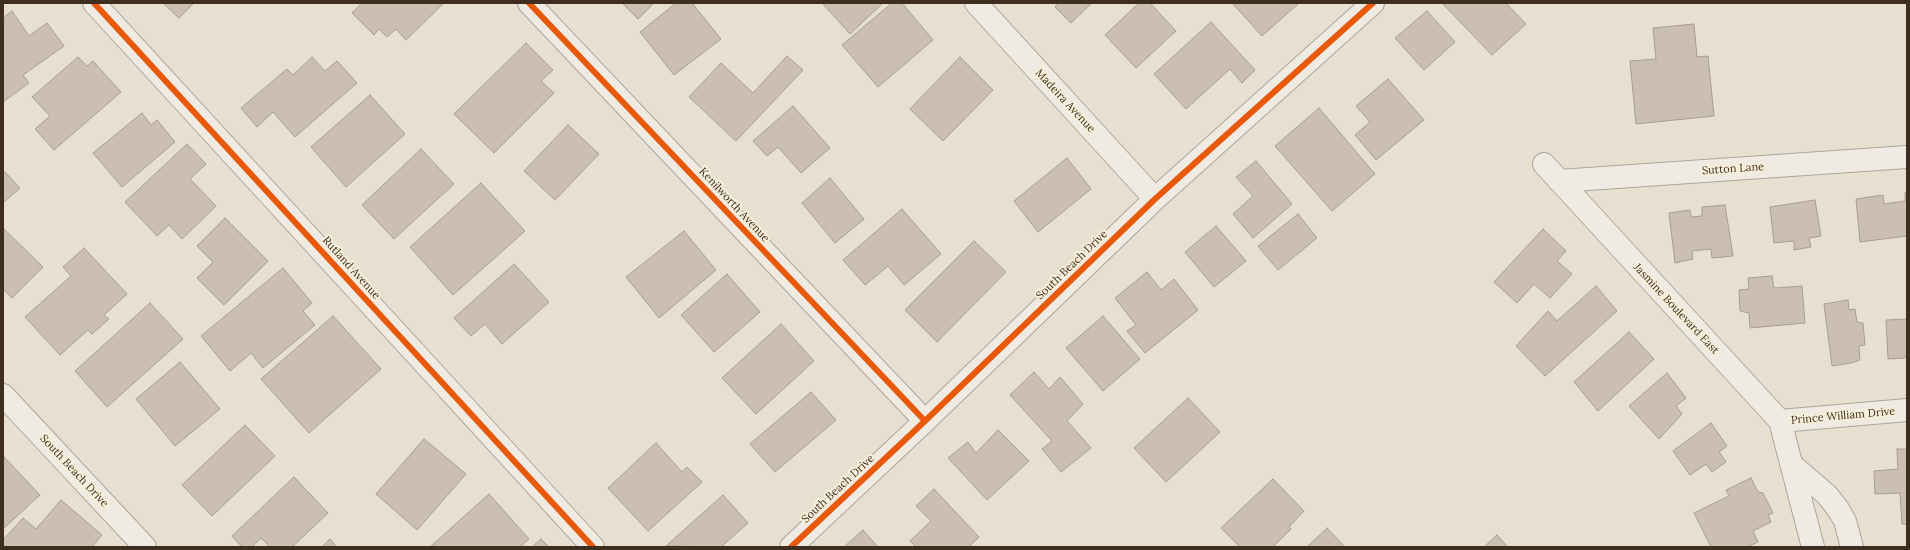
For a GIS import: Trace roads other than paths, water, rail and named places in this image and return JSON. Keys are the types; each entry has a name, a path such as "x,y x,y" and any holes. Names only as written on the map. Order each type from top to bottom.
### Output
{"street":[{"name":"Rutland Avenue","path":"94,3 592,547"},
{"name":"Kenilworth Avenue","path":"529,3 925,421"},
{"name":"Madeira Avenue","path":"976,3 1155,199"},
{"name":"South Beach Drive","path":"791,547 925,421 1155,199 1374,3"},
{"name":"Sutton Lane","path":"1559,181 1907,157"},
{"name":"Jasmine Boulevard East","path":"1544,164 1780,421 1813,547"},
{"name":"South Beach Drive","path":"3,396 146,547"},
{"name":"Prince William Drive","path":"1780,421 1907,410"},
{"path":"1791,464 1827,495 1838,509 1845,522 1852,547"}]}
